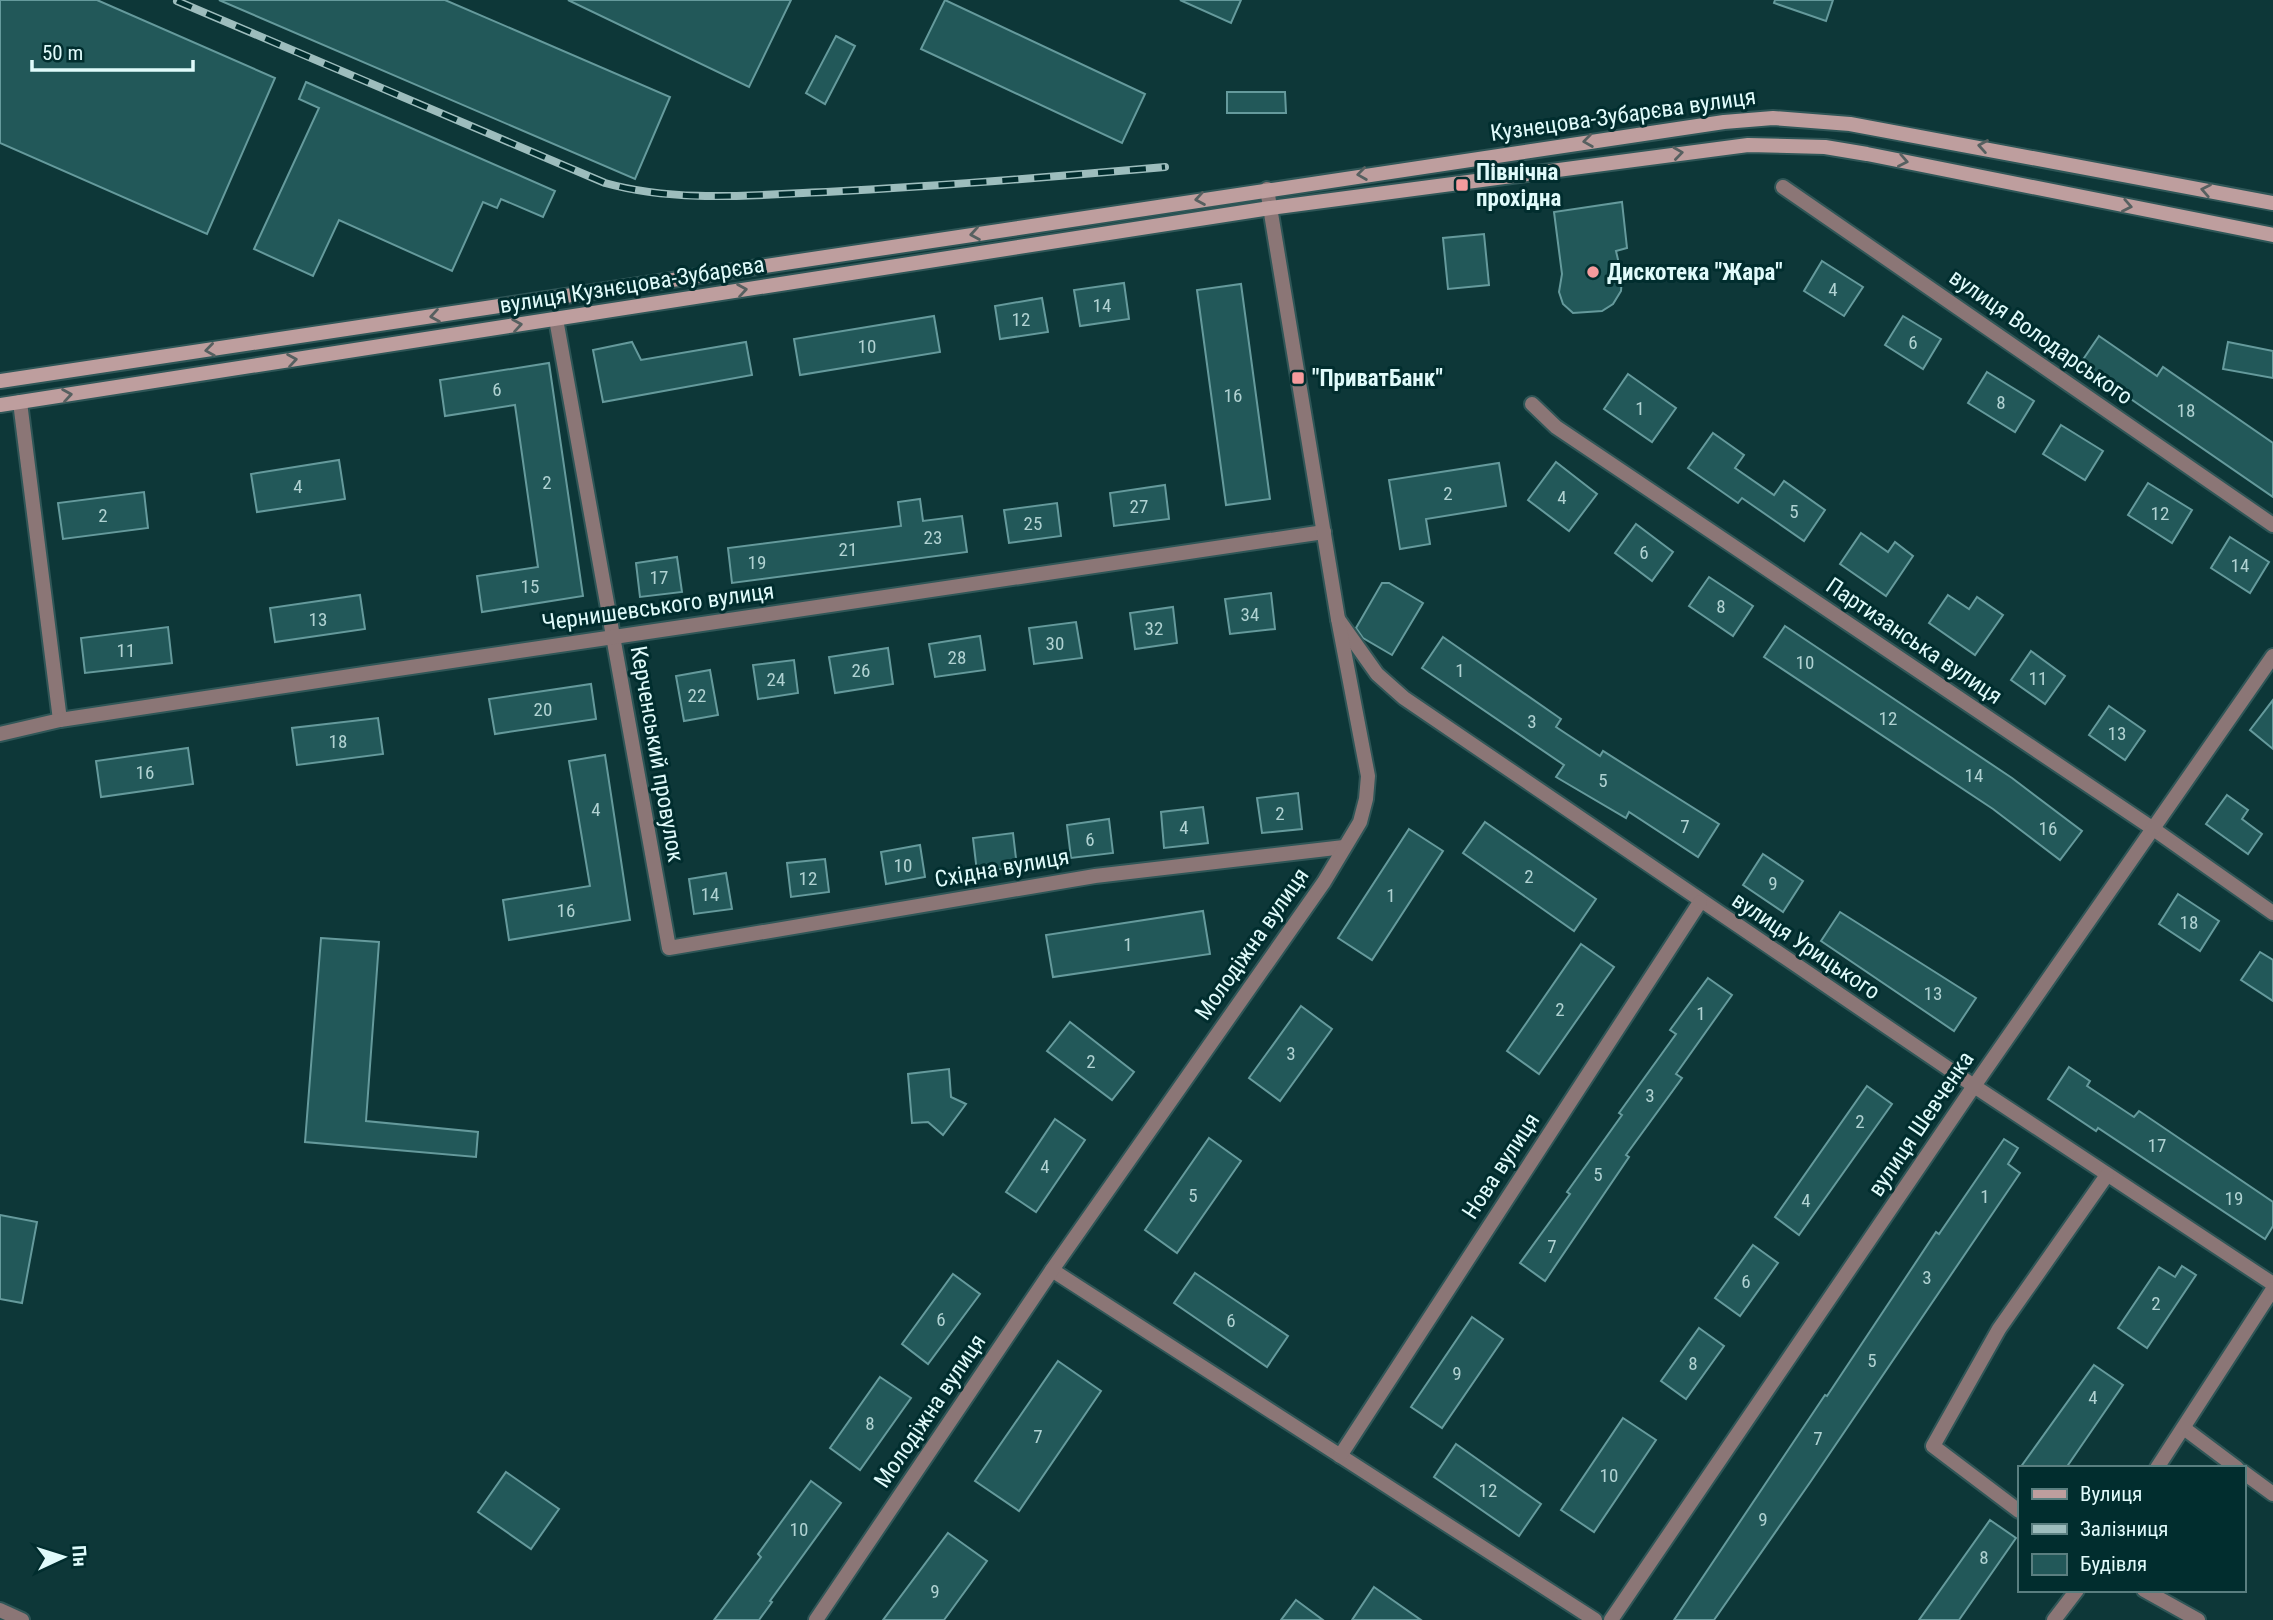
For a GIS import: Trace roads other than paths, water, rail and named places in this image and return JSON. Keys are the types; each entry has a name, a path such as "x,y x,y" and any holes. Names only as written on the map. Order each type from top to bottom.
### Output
{"main road":[{"name":"Кузнецова-Зубарєва вулиця","path":"1267,189 1724,122 1773,118 1812,119 1896,131 2273,203"},
{"name":"Кузнецова-Зубарєва вулиця","path":"1270,208 1462,185 1704,149 1787,145 1867,154 2273,235"},
{"name":"вулиця Кузнєцова-Зубарєва","path":"0,381 1267,189"},
{"name":"вулиця Кузнєцова-Зубарєва","path":"0,405 1270,208"}],"street":[{"name":"вулиця Володарського","path":"1783,187 2273,525"},
{"name":"Молодіжна вулиця","path":"816,1620 1052,1269 1316,893 1360,822 1368,776 1338,619 1267,189"},
{"name":"Керченський провулок","path":"556,319 669,948"},
{"path":"20,402 60,720"},
{"name":"Партизанська вулиця","path":"1532,404 1556,427 2152,828 2273,913"},
{"name":"Чернишевського вулиця","path":"0,734 60,720 1324,532"},
{"name":"вулиця Урицького","path":"1338,619 1377,674 1404,698 1700,902 2273,1284"},
{"name":"вулиця Шевченка","path":"1611,1620 1974,1086 2273,656"},
{"name":"Східна вулиця","path":"669,948 1095,876 1344,847"},
{"name":"Нова вулиця","path":"1340,1456 1700,902"},
{"path":"2018,1510 1933,1446 1998,1329 2107,1175"},
{"path":"1052,1269 1595,1620"},
{"path":"2158,1466 2185,1429 2273,1289"},
{"path":"2185,1429 2234,1466"},
{"path":"2245,1473 2273,1494"},
{"path":"2054,1620 2075,1592"},
{"path":"2148,1592 2198,1620"},
{"path":"0,1610 22,1620"}],"railway":[{"path":"177,1 605,183 632,189 687,195 770,195 1165,167"}],"place":[{"name":"Північна прохідна","path":"1462,185"},
{"name":"Дискотека \"Жара\"","path":"1593,272"},
{"name":"\"ПриватБанк\"","path":"1298,378"}]}
